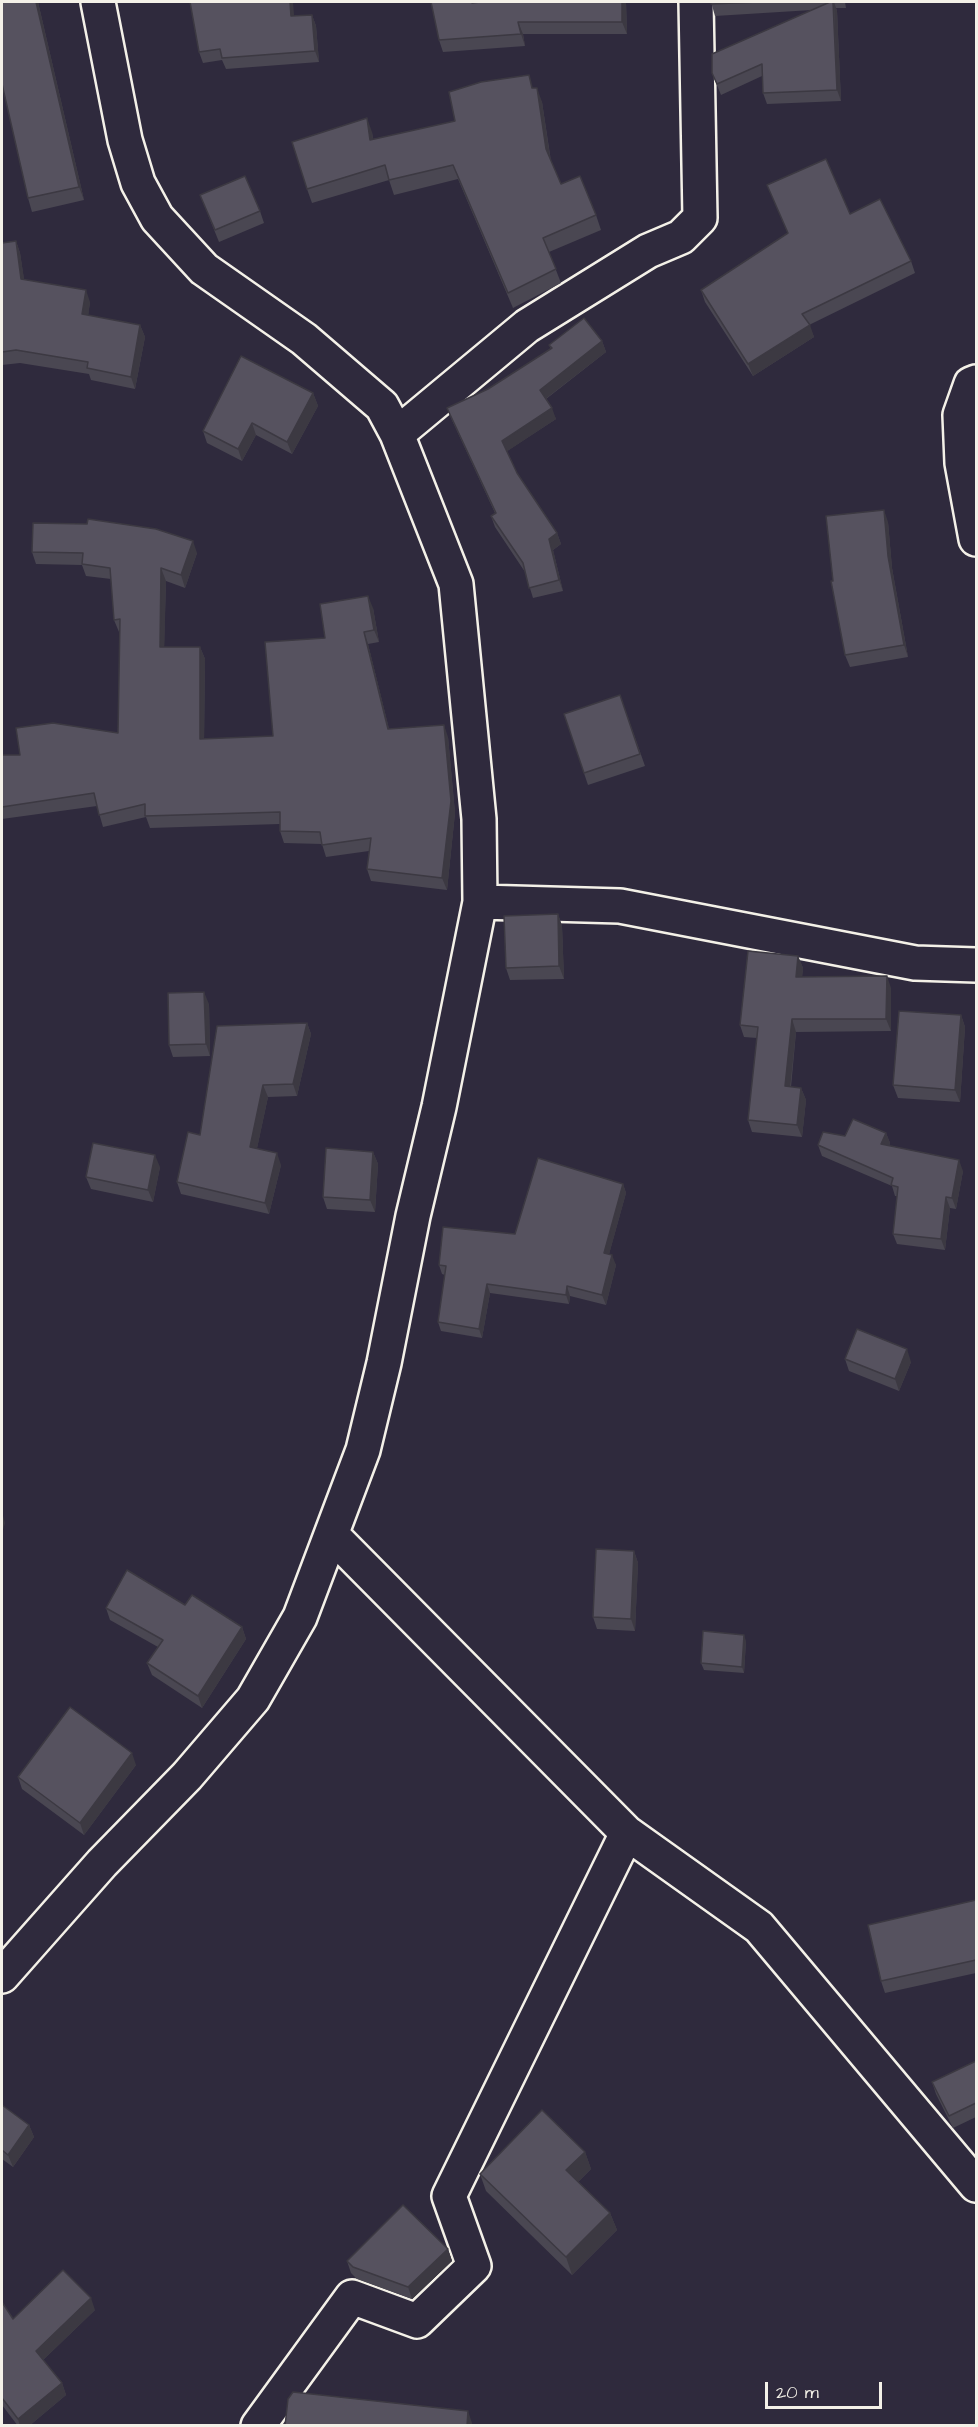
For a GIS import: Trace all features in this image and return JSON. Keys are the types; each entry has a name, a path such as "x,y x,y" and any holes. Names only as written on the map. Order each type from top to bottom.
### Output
{"street":[{"path":"2,1976 102,1863 187,1776 253,1699 300,1617 333,1536 338,1514 363,1450 384,1363 480,902 479,819 456,584 397,434 382,406 304,339 204,269 157,218 138,183 125,141 98,2"},
{"path":"397,434 527,326 648,251 681,237 700,218 696,2"},
{"path":"976,382 972,384 960,415 962,463 976,539"},
{"path":"480,902 620,906 915,963 976,965"},
{"path":"333,1536 627,1833 759,1927 976,2185"},
{"path":"258,2426 352,2297 417,2321 474,2266 449,2196 627,1833"}],"building":[{"path":"2,2 36,2 79,187 28,198 2,84"},
{"path":"190,2 290,2 291,16 312,15 315,51 222,58 220,49 199,52"},
{"path":"431,2 622,2 622,22 518,22 521,34 439,40"},
{"path":"711,2 759,2 711,4"},
{"path":"833,2 837,90 763,93 762,64 717,84 712,73 712,54"},
{"path":"529,75 532,88 537,88 546,149 561,184 580,176 596,215 543,238 556,269 508,293 453,165 389,180 385,165 307,189 292,142 367,118 370,140 455,121 449,92 481,82"},
{"path":"826,159 850,214 880,199 911,261 802,314 810,325 748,364 701,290 788,233 767,185"},
{"path":"245,176 260,211 215,230 200,195"},
{"path":"16,241 21,279 86,290 82,314 140,325 131,377 87,368 88,362 16,350 2,352 2,243"},
{"path":"584,318 602,341 540,390 552,408 502,441 517,473 557,533 549,539 559,580 529,588 523,563 491,516 496,513 447,408 488,389 552,348 549,345"},
{"path":"241,356 313,393 287,442 252,423 238,449 203,431"},
{"path":"884,510 888,556 904,645 845,655 831,581 833,581 826,516"},
{"path":"88,519 156,529 193,541 181,575 161,568 160,647 200,647 200,739 273,736 265,642 325,638 320,604 368,596 374,630 364,632 388,729 444,725 451,801 442,878 367,869 371,838 322,845 320,832 280,831 280,812 145,816 145,804 99,815 94,793 2,807 2,755 20,755 16,728 53,723 118,733 120,619 114,620 110,568 82,564 83,553 32,552 33,523 87,524"},
{"path":"620,695 640,754 584,773 564,714"},
{"path":"558,914 559,966 506,968 504,916"},
{"path":"748,951 798,956 796,977 887,976 886,1019 792,1019 785,1086 801,1088 797,1125 748,1120 758,1027 740,1025"},
{"path":"204,992 206,1044 169,1045 168,993"},
{"path":"899,1011 961,1015 955,1090 893,1085"},
{"path":"307,1023 293,1084 263,1085 250,1147 277,1153 265,1203 177,1182 188,1132 200,1135 217,1026"},
{"path":"853,1119 886,1133 881,1144 959,1160 952,1198 946,1197 941,1239 893,1234 898,1187 891,1185 893,1178 818,1145 823,1132 845,1136"},
{"path":"93,1143 155,1155 148,1190 86,1177"},
{"path":"326,1148 373,1152 370,1200 323,1197"},
{"path":"538,1158 623,1184 604,1253 612,1255 602,1295 567,1286 566,1295 487,1284 479,1329 438,1322 446,1266 439,1265 443,1227 515,1234"},
{"path":"857,1329 907,1349 895,1379 845,1359"},
{"path":"596,1549 634,1551 631,1619 593,1617"},
{"path":"127,1570 185,1605 192,1595 242,1627 198,1696 147,1663 163,1640 106,1608"},
{"path":"703,1631 744,1635 742,1667 701,1663"},
{"path":"70,1707 132,1753 80,1823 18,1777"},
{"path":"976,1900 976,1960 881,1981 868,1925"},
{"path":"976,2061 976,2103 949,2116 932,2082"},
{"path":"2,2105 29,2125 8,2155 2,2150"},
{"path":"542,2110 585,2152 566,2170 610,2213 566,2257 480,2174"},
{"path":"403,2205 448,2249 408,2287 353,2267 347,2261"},
{"path":"63,2270 91,2298 36,2351 62,2383 18,2419 2,2398 2,2302 13,2319"},
{"path":"293,2392 468,2411 467,2426 285,2426 288,2399"}]}
